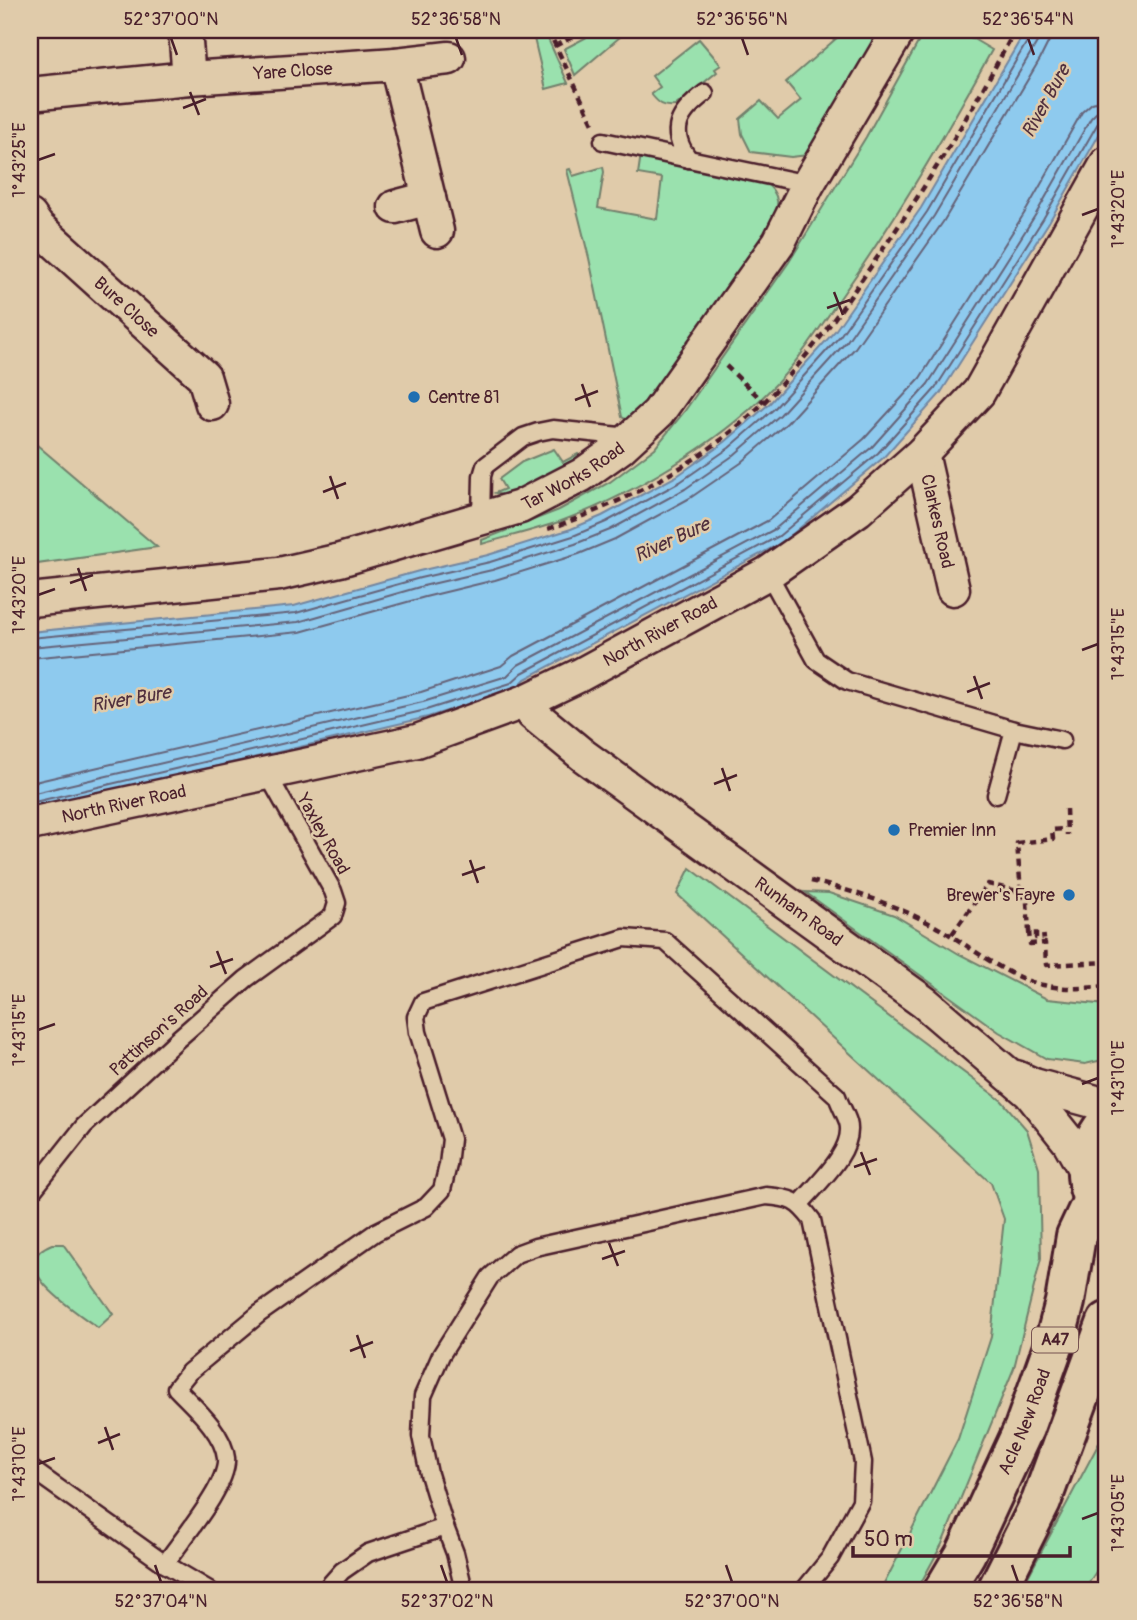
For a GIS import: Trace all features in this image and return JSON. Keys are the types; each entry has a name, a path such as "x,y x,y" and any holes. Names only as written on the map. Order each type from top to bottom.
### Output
{"highway":[{"name":"Acle New Road","path":"944,1590 966,1553 1024,1428 1054,1343 1065,1302 1076,1236 1095,1199 1089,1153 1097,1135 1107,1122"},
{"name":"A47","path":"997,1590 1041,1502 1107,1322"}],"street":[{"path":"30,94 188,78 186,30"},
{"name":"Tar Works Road","path":"30,600 279,573 340,560 520,507 582,475 620,449 657,413 779,242 808,184 899,30"},
{"name":"Yare Close","path":"188,78 449,58"},
{"path":"396,64 437,231"},
{"name":"North River Road","path":"30,824 417,741 526,701 580,675 768,573 858,510 922,453 979,391 1107,163"},
{"path":"395,207 429,198"},
{"name":"Bure Close","path":"30,216 37,226 204,377 212,404"},
{"name":"Clarkes Road","path":"922,453 953,589"},
{"name":"Runham Road","path":"526,701 533,714 584,756 925,1003 1009,1074 1030,1093 1069,1142 1095,1199"},
{"name":"Runham Road","path":"1009,1074 1034,1085 1107,1105"}],"lane":[{"path":"689,159 679,141 681,115 705,93"},
{"path":"603,141 808,184"},
{"path":"481,518 482,476 485,466 523,437 553,429 631,438"},
{"path":"768,573 816,660 847,681 1014,730 1062,740"},
{"path":"996,795 1014,730"},
{"name":"Yaxley Road","path":"267,774 333,891 337,903 333,916"},
{"name":"Pattinson's Road","path":"30,1194 85,1126 160,1056 246,979 333,916"},
{"path":"165,1563 222,1483 226,1458 218,1437 176,1388 189,1373 260,1314 376,1232 426,1207 442,1190 451,1139 418,1032 416,1017 424,1002 624,938 665,941 837,1096 849,1123 849,1139 842,1154 800,1204"},
{"path":"464,1590 456,1553 429,1474 421,1436 424,1396 441,1355 490,1277 516,1254 535,1247 766,1196 787,1198 800,1204 812,1220 863,1462 861,1501 830,1558 804,1590"},
{"path":"30,1468 165,1563 209,1590"},
{"path":"325,1590 341,1570 368,1553 446,1527"}],"path":[{"path":"548,30 603,141"},
{"path":"555,46 586,30"},
{"path":"725,364 764,402"},
{"path":"1066,809 1067,832 1052,830 1053,839 1017,843 1021,892 1027,902 1030,944 1045,943 1046,965 1107,962"},
{"path":"774,894 793,877 848,890 895,906 951,934 1009,972 1042,985 1074,989 1107,986"},
{"path":"951,934 988,884 1021,892"},
{"path":"1029,931 1036,931 1036,938 1046,937"}],"green space":[{"path":"532,30 544,30 568,83 546,89"},
{"path":"600,30 614,30 620,37 575,75 564,49"},
{"path":"846,30 880,30 808,155 791,157 751,152 742,134 740,119 761,101 778,119 801,100 786,82"},
{"path":"925,30 958,30 992,50 902,205 790,369 725,430 645,482 618,497 564,520 482,544 482,540 559,510 610,482 655,448 684,412 789,262 866,137"},
{"path":"699,39 721,65 715,69 717,72 675,106 662,104 651,94 660,87 652,76"},
{"path":"641,154 762,180 776,196 777,208 770,228 673,368 637,415 627,420 622,417 589,258 567,170 570,169 573,176 603,167 598,208 657,219 662,178 638,174"},
{"path":"30,439 157,547 30,565"},
{"path":"554,449 563,462 578,454 580,460 507,497 495,493 505,489 499,479 522,462"},
{"path":"690,868 1002,1101 1027,1130 1039,1168 1041,1258 1014,1368 942,1544 917,1590 881,1590 958,1439 991,1337 1004,1219 991,1183 677,894"},
{"path":"805,892 829,893 894,915 959,954 1047,999 1107,1005 1107,1059 1085,1064 1047,1059 999,1032"},
{"path":"52,1244 63,1244 113,1314 98,1328 61,1300 38,1276 34,1264 38,1253"},
{"path":"1107,1428 1107,1555 1084,1590 1021,1590"}],"water":[{"name":"River Bure","path":"1026,30 1107,30 1107,121 1049,222 940,394 883,458 783,542 525,679 516,689 428,717 30,810 30,632 294,606 488,555 571,529 602,516 677,476 725,442 770,403 835,331 921,208"}],"place":[{"name":"Centre 81","path":"414,397"},
{"name":"Premier Inn","path":"894,830"},
{"name":"Brewer's Fayre","path":"1069,895"}]}
